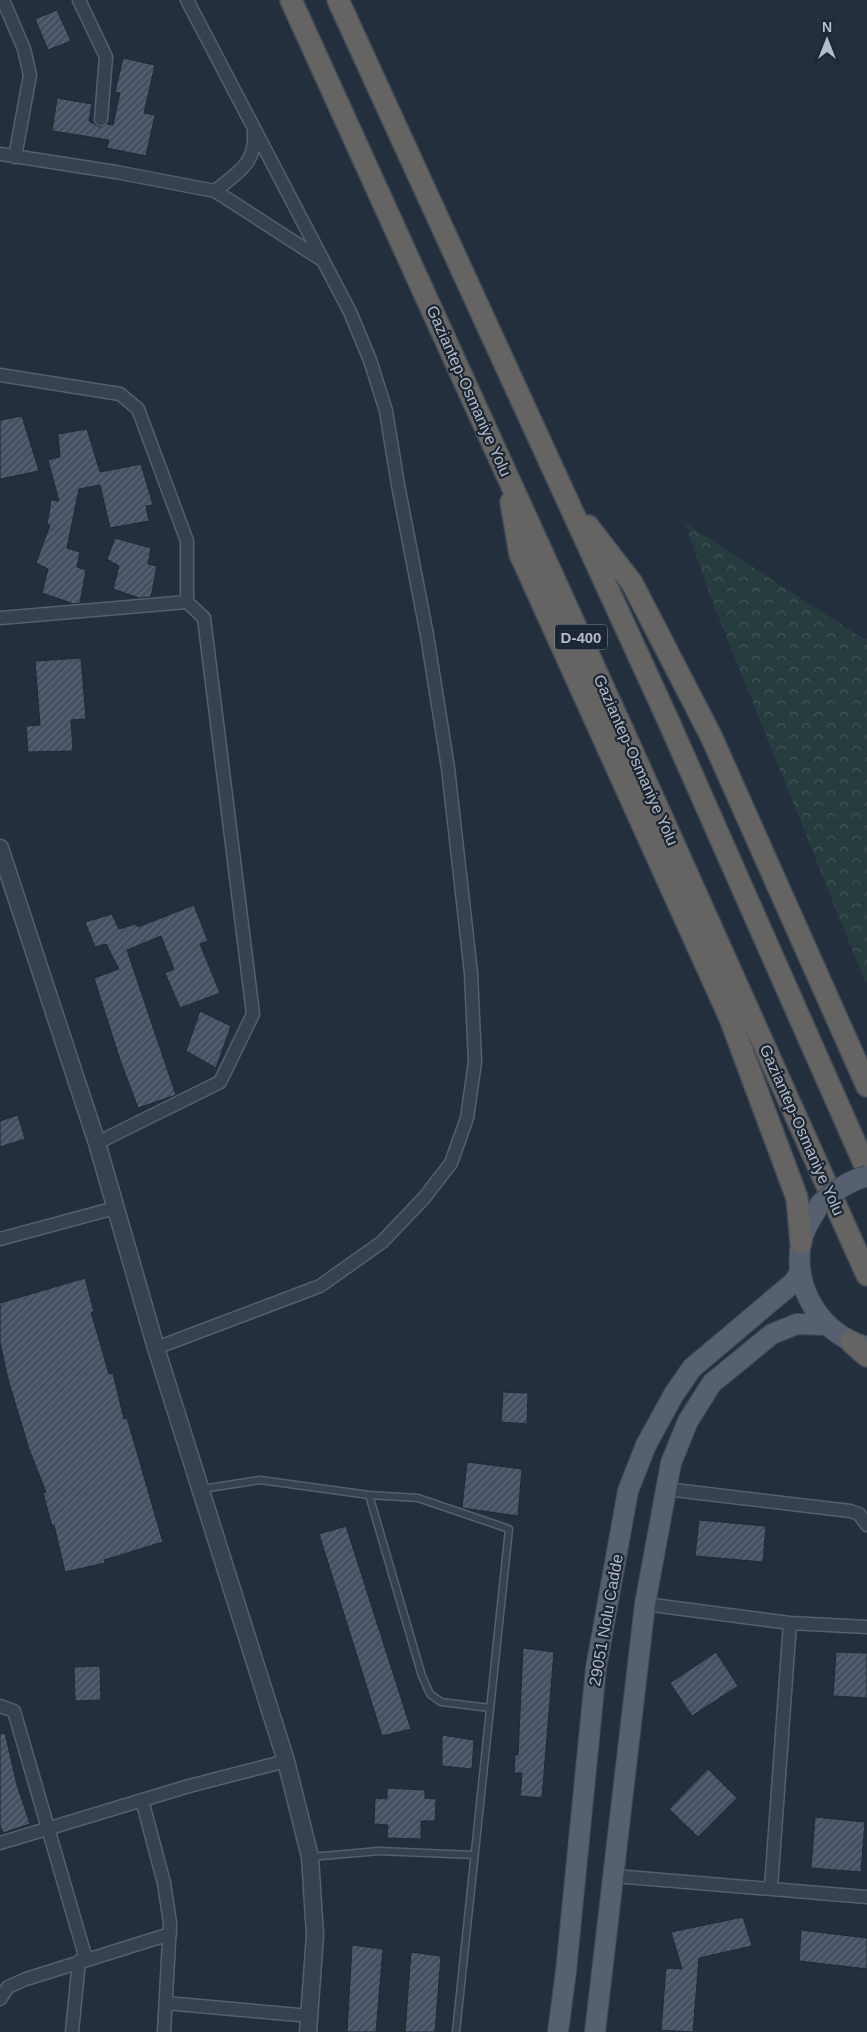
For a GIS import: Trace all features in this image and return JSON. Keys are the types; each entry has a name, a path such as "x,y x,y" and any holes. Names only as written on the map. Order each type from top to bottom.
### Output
{"highway":[{"name":"Gaziantep-Osmaniye Yolu","path":"291,0 507,474 867,1276"},
{"name":"D-400","path":"338,0 668,720 867,1170"},
{"path":"507,474 520,554 730,1018 796,1198 802,1242"},
{"path":"565,496 632,583 711,736 867,1086"}],"main road":[{"path":"862,1348 826,1325 808,1301 800,1272 802,1242 809,1222 820,1204 836,1190 855,1179 867,1176"},
{"name":"29051 Nolu Cadde","path":"558,2032 566,1970 596,1668 628,1491 646,1445 674,1394 692,1368 794,1282 800,1272"},
{"path":"595,2032 645,1604 671,1463 688,1421 712,1383 772,1334 797,1324 826,1325"}],"street":[{"path":"3,0 24,49 30,75 15,157"},
{"path":"79,0 106,57 101,119"},
{"path":"156,1348 320,1286 382,1242 424,1198 450,1163 467,1118 475,1062 471,973 448,768 427,635 398,485 386,411 370,360 354,320 187,0"},
{"path":"215,191 248,162 255,148 254,128"},
{"path":"0,154 116,172 215,191 323,261"},
{"path":"0,375 120,394 138,409 187,540 187,602 204,618 253,1014 220,1082 97,1143"},
{"path":"0,618 187,602"},
{"path":"0,848 97,1143 156,1348 286,1761 310,1857 315,1935 309,2024 166,2003"},
{"path":"0,1239 115,1208"},
{"path":"666,1489 850,1511 859,1514 867,1525"},
{"path":"645,1604 790,1623 867,1627"},
{"path":"770,1888 790,1623"},
{"path":"0,1706 14,1711 83,1960 72,2032"},
{"path":"0,1843 142,1800 286,1761"},
{"path":"142,1800 164,1883 170,1934 164,2032"},
{"path":"614,1876 867,1897"},
{"path":"0,1999 8,1987 83,1960 170,1934"}],"lane":[{"path":"201,1490 260,1480 369,1495 418,1498 508,1529 456,2032"},
{"path":"369,1495 422,1676 430,1694 441,1702 490,1708"},
{"path":"310,1857 378,1851 474,1855"}],"green space":[{"path":"685,523 859,636 867,639 867,981 865,982 711,598"}],"building":[{"path":"57,10 71,41 48,50 35,19"},
{"path":"123,58 155,65 144,113 155,115 146,156 107,148 109,140 52,131 57,98 92,104 89,121 100,127 107,124 113,125 120,93 115,92"},
{"path":"22,416 39,471 0,479 0,420"},
{"path":"87,429 100,472 141,464 153,505 146,506 149,521 110,528 100,485 79,489 67,548 80,552 77,567 86,570 80,603 74,604 42,593 48,569 36,563 50,525 47,525 51,500 59,501 48,460 60,457 58,434"},
{"path":"115,538 151,548 148,564 157,566 151,597 139,598 113,589 119,566 107,559"},
{"path":"81,658 86,719 71,720 73,751 28,752 26,726 40,725 35,661"},
{"path":"194,905 208,941 200,944 220,993 180,1008 165,973 174,969 161,936 127,950 176,1095 138,1108 120,1060 94,978 119,969 106,944 95,947 85,922 112,914 119,929 136,924 138,927"},
{"path":"200,1011 231,1026 216,1068 186,1051"},
{"path":"18,1115 25,1139 0,1147 0,1121"},
{"path":"85,1278 94,1312 91,1312 109,1374 113,1373 124,1419 127,1418 163,1542 104,1560 105,1563 65,1572 54,1525 52,1526 43,1493 46,1492 29,1449 9,1383 0,1343 0,1303"},
{"path":"503,1392 528,1393 527,1424 501,1422"},
{"path":"467,1462 522,1469 518,1516 462,1508"},
{"path":"699,1520 766,1526 763,1562 695,1556"},
{"path":"346,1526 411,1729 382,1736 319,1534"},
{"path":"523,1648 554,1652 542,1798 520,1796 522,1773 514,1773 515,1755 518,1755"},
{"path":"716,1652 738,1686 692,1716 670,1683"},
{"path":"836,1652 867,1653 867,1698 833,1696"},
{"path":"100,1666 101,1700 75,1701 74,1667"},
{"path":"5,1733 17,1785 30,1824 3,1833 0,1825 0,1734"},
{"path":"442,1735 474,1740 472,1769 442,1766"},
{"path":"708,1769 737,1798 698,1837 669,1809"},
{"path":"387,1788 425,1790 425,1798 436,1799 435,1821 421,1821 421,1839 387,1838 388,1825 374,1824 375,1798 387,1799"},
{"path":"815,1817 865,1822 861,1872 811,1868"},
{"path":"743,1917 752,1946 699,1958 693,2032 661,2030 666,1968 682,1969 671,1932"},
{"path":"801,1930 867,1938 867,1969 799,1961"},
{"path":"352,1945 383,1949 376,2032 347,2032"},
{"path":"411,1952 441,1956 435,2032 405,2032"}]}
